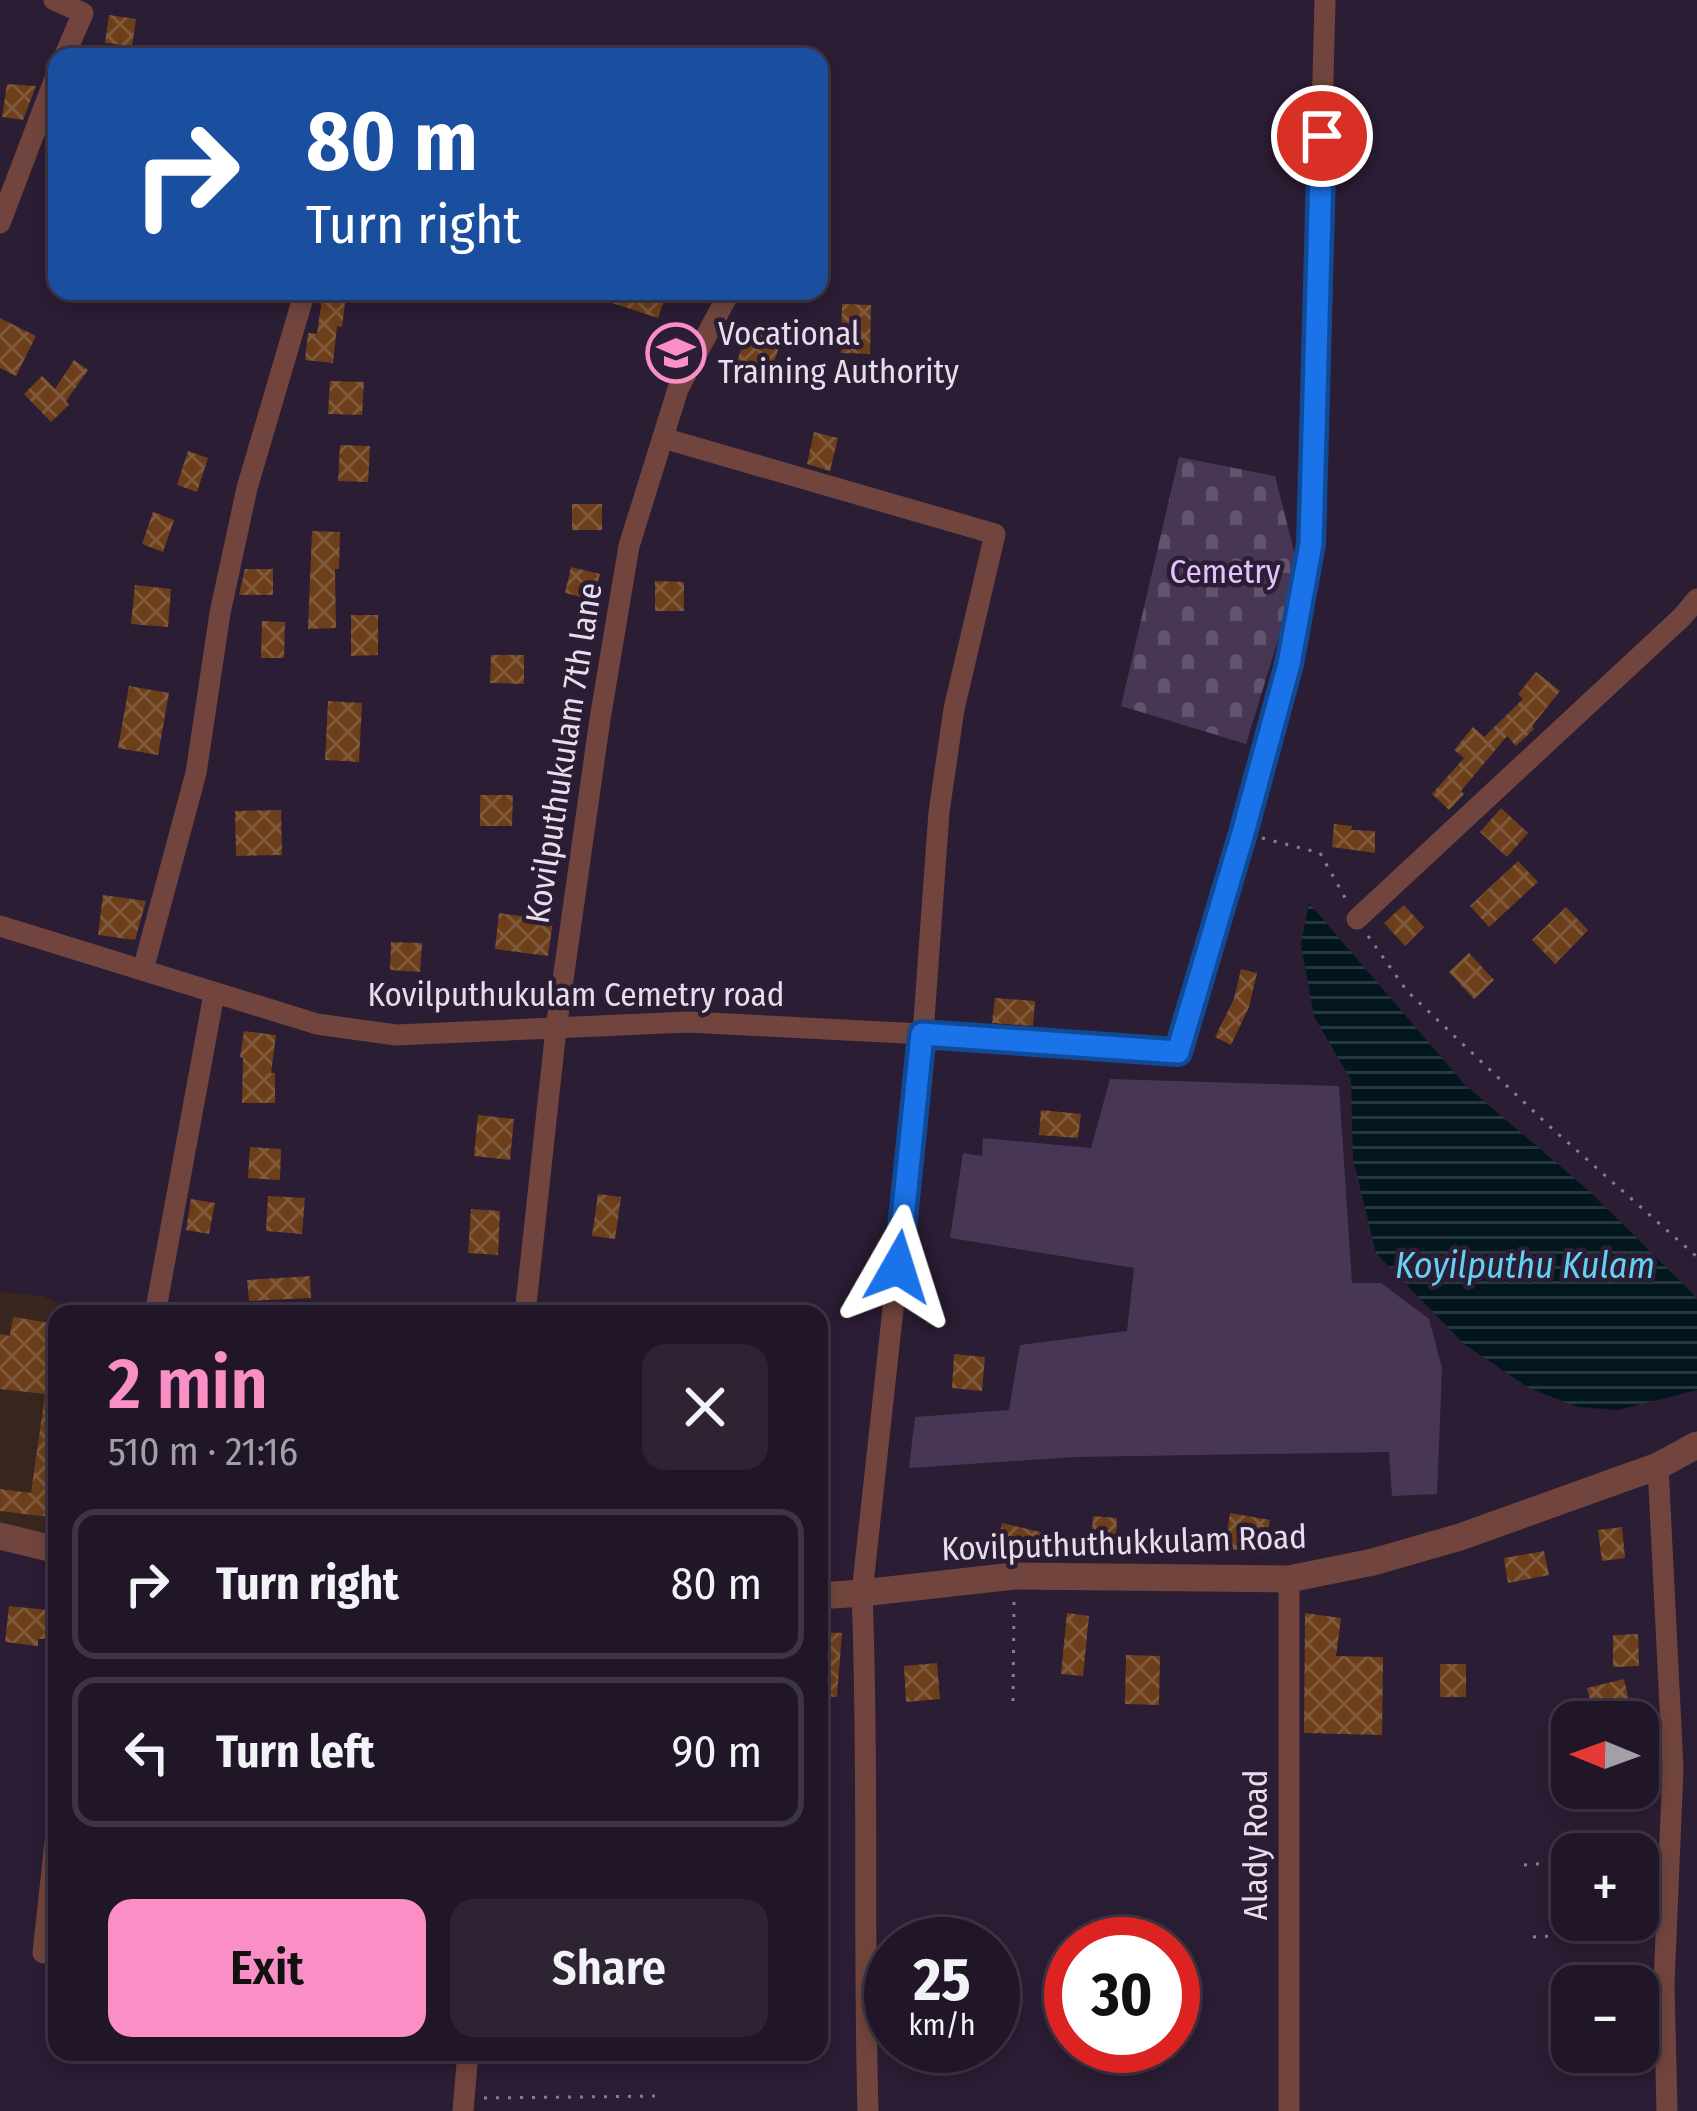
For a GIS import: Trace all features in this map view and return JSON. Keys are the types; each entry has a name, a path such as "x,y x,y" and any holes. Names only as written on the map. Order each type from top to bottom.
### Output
{"street":[{"path":"54,0 87,7 68,48"},
{"name":"Kovilputhukulam Cemetry road","path":"0,926 317,1024 396,1035 688,1022 1178,1052 1289,664 1311,544 1325,0"},
{"path":"0,223 48,98"},
{"path":"143,970 196,773 220,613 247,488 302,300"},
{"name":"Kovilputhukulam 7th lane","path":"526,1305 556,1029 629,546 678,389 725,300"},
{"path":"663,438 994,534 954,709 939,812 922,1034 862,1593 868,2111"},
{"path":"1357,920 1697,599"},
{"path":"157,1305 214,994"},
{"name":"Kovilputhuthukkulam Road","path":"828,1595 1014,1576 1288,1579 1373,1562 1460,1537 1658,1466 1697,1445"},
{"path":"1658,1466 1673,1768 1664,1984 1667,2111"},
{"path":"0,1536 48,1548"},
{"name":"Alady Road","path":"1288,1579 1289,2111"},
{"path":"43,1953 48,1907"},
{"path":"464,2105 467,2061"}],"path":[{"path":"1243,833 1320,854 1357,920 1407,991 1697,1257"},
{"path":"1013,1701 1014,1576"},
{"path":"1523,1865 1551,1863"},
{"path":"1533,1937 1666,1930"},
{"path":"464,2105 662,2096"}],"shaded area":[{"path":"0,1292 43,1296 63,1305 48,1305 48,1547 0,1533"}],"green space":[{"name":"Cemetry","path":"1179,457 1275,476 1299,571 1246,744 1121,706"},
{"path":"1110,1079 1339,1086 1352,1283 1381,1283 1429,1319 1442,1368 1437,1494 1392,1496 1389,1452 1075,1457 909,1468 915,1417 1009,1410 1020,1345 1127,1331 1134,1268 950,1238 963,1153 982,1156 983,1138 1091,1148"}],"water":[{"name":"Koyilputhu Kulam","path":"1309,903 1464,1084 1588,1190 1692,1293 1697,1300 1697,1390 1618,1410 1578,1407 1529,1388 1464,1344 1376,1253 1353,1158 1351,1080 1314,1016 1301,944"}],"building":[{"path":"109,15 136,19 132,46 105,43"},
{"path":"7,84 36,86 23,120 2,117"},
{"path":"322,300 345,303 333,363 305,360 308,333 317,334"},
{"path":"603,300 664,300 658,318"},
{"path":"842,304 871,305 870,354 841,353"},
{"path":"0,318 36,336 16,376 0,368"},
{"path":"749,327 782,339 768,378 735,367"},
{"path":"74,360 88,370 66,401 69,405 51,422 24,394 42,376 55,389"},
{"path":"330,381 364,382 362,415 328,414"},
{"path":"814,432 838,438 830,471 807,464"},
{"path":"340,445 370,446 368,482 338,481"},
{"path":"188,451 208,458 197,492 177,485"},
{"path":"572,504 602,504 602,530 572,530"},
{"path":"153,512 174,520 163,552 142,544"},
{"path":"312,531 340,532 336,628 308,629"},
{"path":"571,567 600,574 593,600 565,593"},
{"path":"245,569 273,569 273,595 239,595"},
{"path":"655,581 684,582 684,611 655,611"},
{"path":"135,585 171,589 168,627 131,624"},
{"path":"351,615 378,615 378,655 351,656"},
{"path":"262,621 285,622 284,658 261,658"},
{"path":"491,655 524,655 524,684 490,683"},
{"path":"1536,672 1560,691 1516,746 1507,736 1449,810 1432,794 1464,758 1454,750 1473,727 1484,737 1523,699 1518,694"},
{"path":"129,686 169,693 158,755 118,748"},
{"path":"328,701 362,703 359,762 325,760"},
{"path":"480,795 513,795 512,826 480,826"},
{"path":"1501,808 1528,833 1507,857 1480,832"},
{"path":"281,810 282,855 236,856 235,811"},
{"path":"1334,824 1375,831 1375,853 1332,847"},
{"path":"1518,861 1538,882 1489,927 1470,906"},
{"path":"103,895 146,901 135,940 98,935"},
{"path":"1404,905 1424,927 1405,946 1384,923"},
{"path":"1566,907 1588,930 1555,964 1532,940"},
{"path":"499,913 553,921 548,956 495,949"},
{"path":"391,942 422,943 420,972 390,970"},
{"path":"1469,953 1494,980 1474,999 1449,972"},
{"path":"1241,969 1257,973 1249,1007 1231,1045 1215,1037 1234,999"},
{"path":"995,998 1035,1001 1033,1026 992,1023"},
{"path":"244,1031 276,1035 271,1073 275,1073 275,1103 242,1103"},
{"path":"1041,1110 1081,1114 1078,1138 1039,1135"},
{"path":"478,1115 514,1119 510,1160 474,1156"},
{"path":"250,1147 281,1149 280,1180 248,1178"},
{"path":"598,1194 621,1197 615,1239 592,1236"},
{"path":"268,1196 305,1198 302,1234 266,1231"},
{"path":"191,1199 215,1203 209,1234 186,1230"},
{"path":"471,1209 500,1211 498,1255 468,1253"},
{"path":"310,1276 311,1298 249,1301 247,1280"},
{"path":"13,1317 48,1323 48,1517 0,1511 0,1489 31,1493 45,1394 0,1389 0,1334 10,1336"},
{"path":"954,1354 985,1357 982,1391 952,1388"},
{"path":"1230,1513 1270,1520 1264,1554 1225,1548"},
{"path":"1093,1516 1117,1518 1115,1558 1090,1557"},
{"path":"1002,1523 1053,1535 1050,1558 995,1554"},
{"path":"1622,1527 1625,1558 1602,1561 1598,1530"},
{"path":"1544,1551 1549,1575 1508,1583 1504,1558"},
{"path":"9,1606 48,1610 48,1639 38,1639 38,1646 5,1642"},
{"path":"1067,1613 1089,1616 1083,1676 1061,1674"},
{"path":"1305,1613 1341,1618 1336,1656 1383,1657 1382,1735 1304,1733"},
{"path":"828,1632 842,1633 837,1697 828,1696"},
{"path":"1638,1634 1639,1666 1613,1667 1613,1635"},
{"path":"1126,1655 1160,1656 1159,1705 1125,1704"},
{"path":"937,1663 940,1699 906,1702 904,1666"},
{"path":"1440,1664 1466,1664 1466,1697 1440,1697"},
{"path":"1624,1679 1629,1701 1590,1701 1587,1688"}],"place":[{"name":"Vocational Training Authority","path":"676,353"}],"route":[{"path":"898,1267 922,1034 1178,1052 1289,664 1311,544 1322,136"}]}
